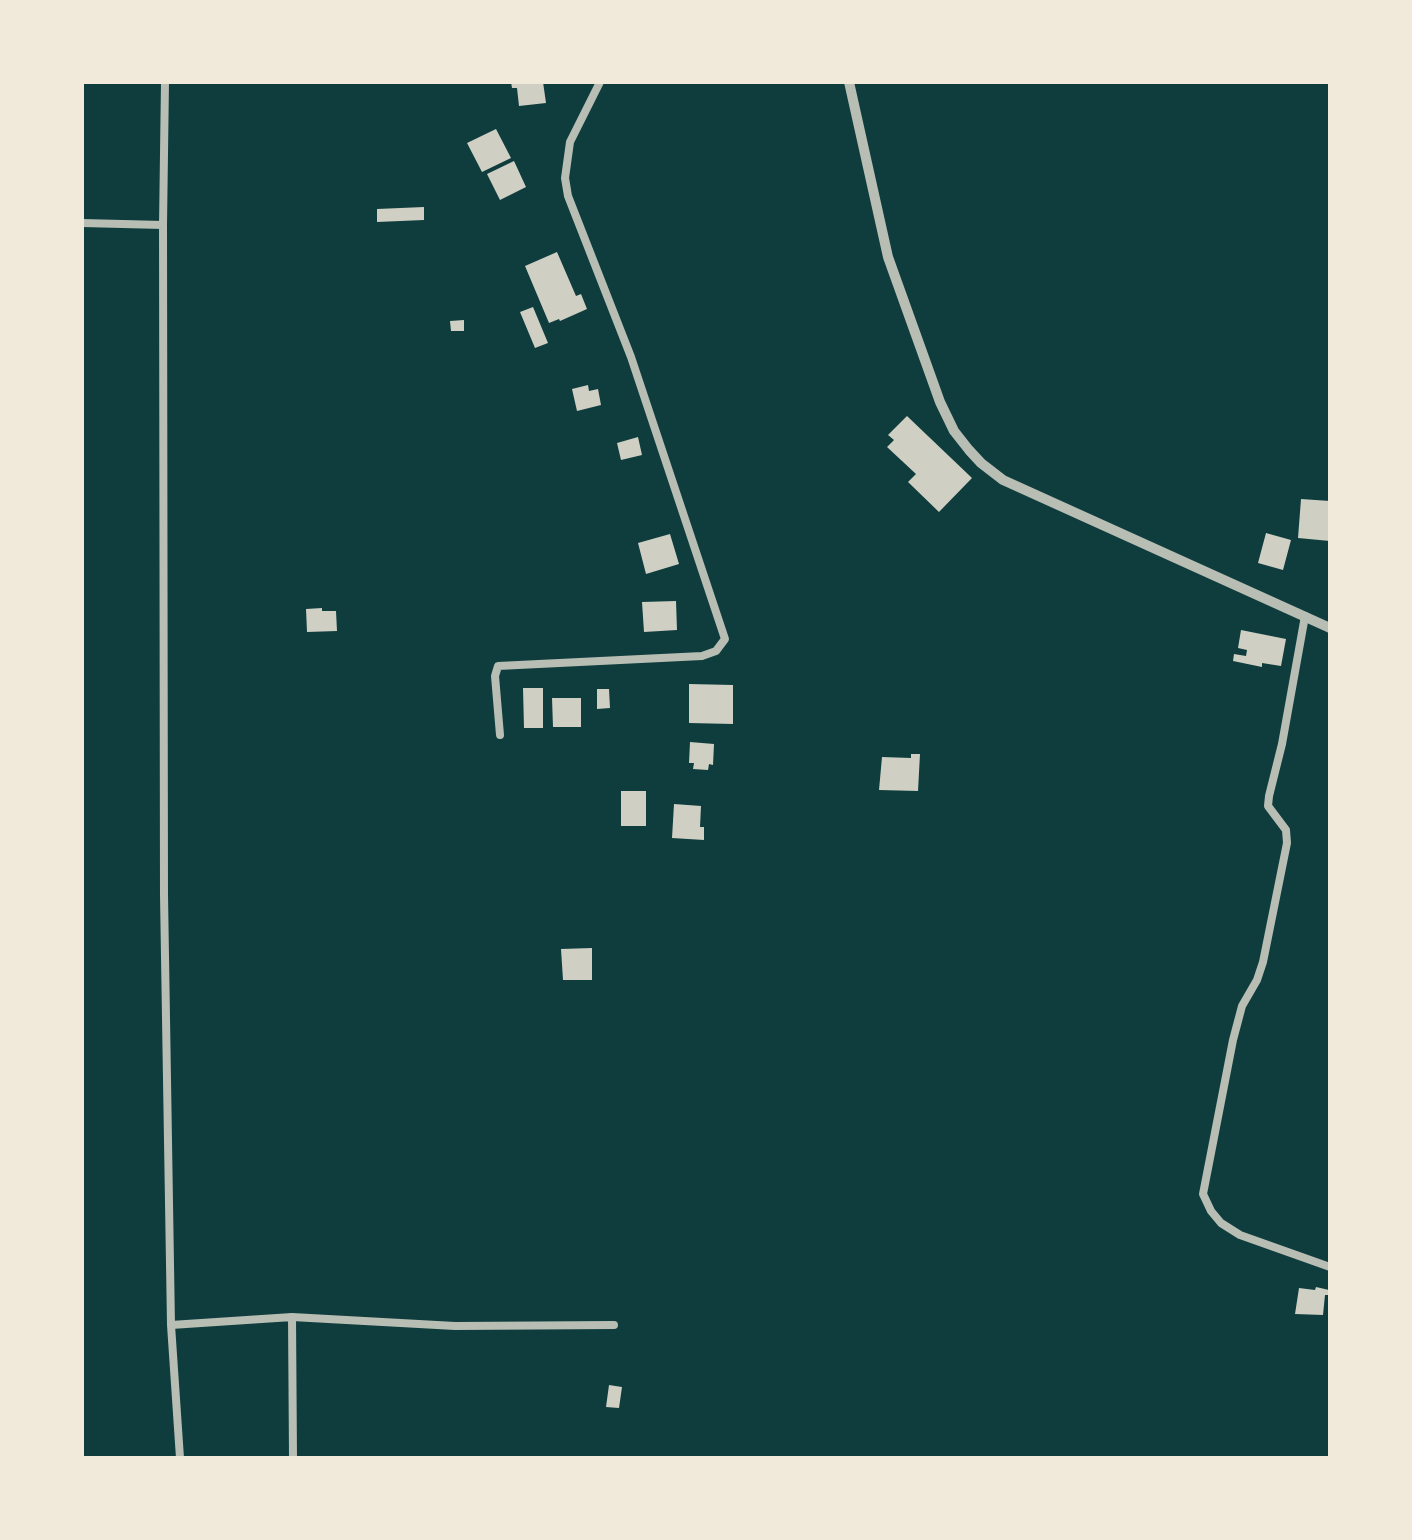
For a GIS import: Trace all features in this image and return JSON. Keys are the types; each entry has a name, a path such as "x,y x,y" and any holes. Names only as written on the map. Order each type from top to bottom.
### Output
{"street":[{"path":"165,82 164,895 171,1325 180,1458"},
{"path":"500,735 495,676 498,666 702,656 716,651 725,639 631,357 568,196 565,178 570,142 600,82"},
{"path":"849,82 892,270 940,402 954,431 969,450 1003,480 1330,628"},
{"path":"82,223 163,225"},
{"path":"1305,616 1268,806 1286,830 1287,843 1263,962 1242,1006 1233,1040 1203,1194 1221,1223 1240,1235 1330,1267"},
{"path":"171,1325 292,1317 469,1326 614,1325"},
{"path":"292,1317 293,1458"}],"building":[{"path":"511,82 543,82 546,103 519,106 517,88 512,88"},
{"path":"496,129 511,158 482,172 467,143"},
{"path":"514,161 526,187 500,200 487,174"},
{"path":"424,207 424,220 377,222 377,209"},
{"path":"557,252 576,296 581,294 587,309 549,323 525,266"},
{"path":"533,307 548,343 535,348 520,312"},
{"path":"464,320 464,331 451,331 450,321"},
{"path":"588,385 589,391 598,389 601,405 577,411 572,389"},
{"path":"907,416 972,478 939,512 908,482 916,474 887,447 894,440 888,435"},
{"path":"638,437 642,455 621,460 617,443"},
{"path":"1301,499 1330,501 1330,541 1298,538"},
{"path":"1266,533 1291,540 1283,570 1258,563"},
{"path":"670,534 679,564 646,574 638,543"},
{"path":"676,601 677,630 644,632 642,602"},
{"path":"322,608 322,611 336,611 337,631 307,632 306,609"},
{"path":"1241,630 1286,639 1281,666 1262,663 1262,667 1233,661 1234,654 1246,656 1247,650 1238,648"},
{"path":"689,684 733,685 733,724 689,723"},
{"path":"523,688 543,688 543,728 524,728"},
{"path":"597,689 609,689 610,708 597,709"},
{"path":"552,698 581,698 581,727 553,727"},
{"path":"690,742 714,744 713,765 709,764 708,770 693,769 694,763 689,763"},
{"path":"911,754 920,754 918,791 879,790 882,757 911,758"},
{"path":"621,791 646,791 646,826 621,826"},
{"path":"674,804 701,806 700,827 704,827 704,840 672,838"},
{"path":"592,948 592,980 563,980 561,949"},
{"path":"1316,1287 1329,1290 1329,1295 1325,1295 1323,1315 1295,1314 1299,1288 1315,1290"},
{"path":"609,1385 622,1387 619,1408 606,1407"}]}
